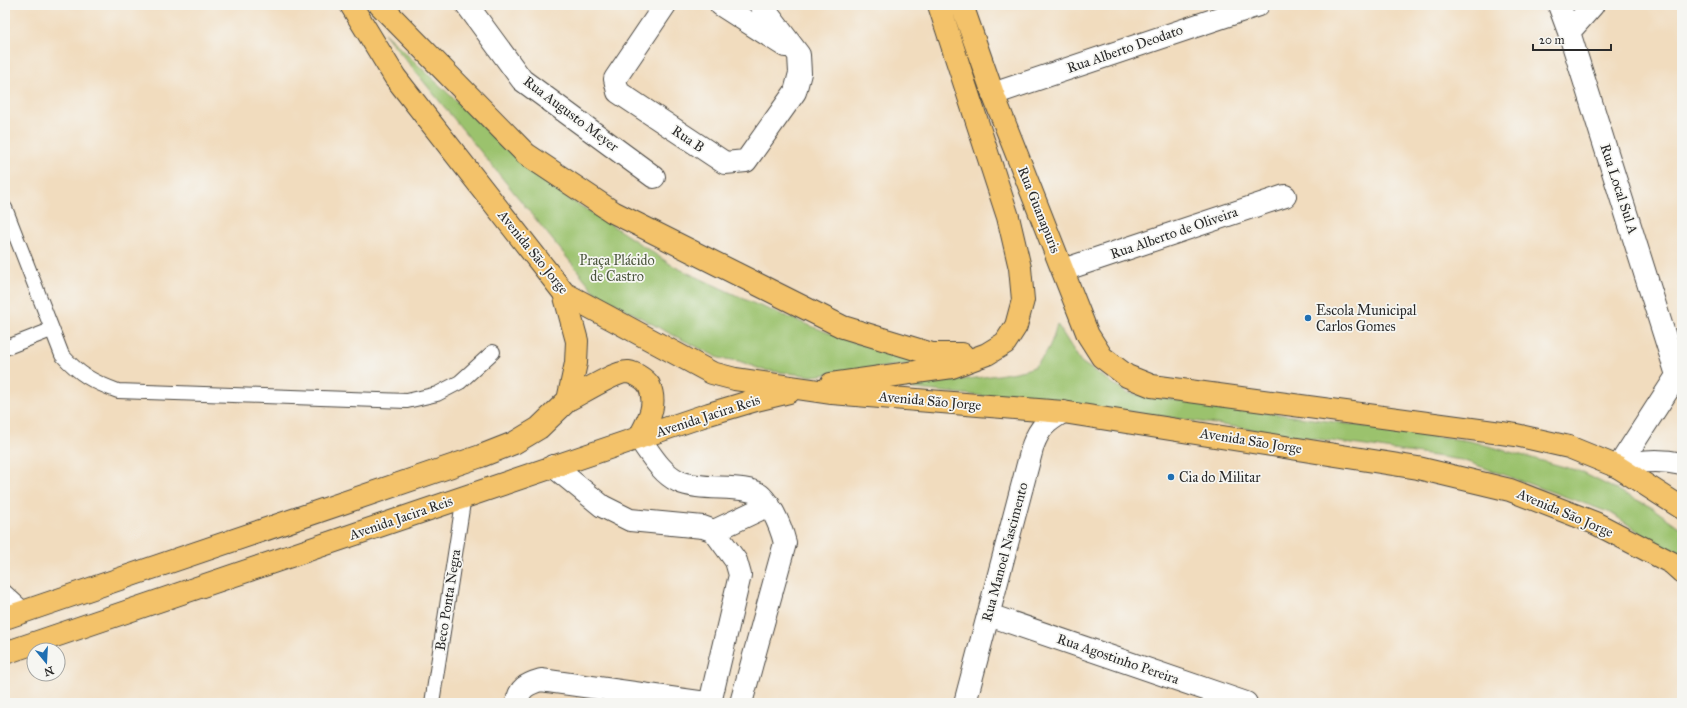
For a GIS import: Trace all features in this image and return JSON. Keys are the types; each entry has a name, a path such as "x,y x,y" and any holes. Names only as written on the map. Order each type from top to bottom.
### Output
{"main road":[{"name":"Avenida São Jorge","path":"351,5 394,77 564,293 712,372 735,379 799,389 1063,412 1418,468 1510,490 1595,522 1672,563 1682,572"},
{"path":"380,5 526,154 613,212 843,327 932,354 987,354"},
{"name":"Rua Guanapuris","path":"939,5 1008,218 1020,268 1023,300 1016,326 1005,344 987,354"},
{"name":"Rua Guanapuris","path":"962,5 993,94 1088,335 1102,357 1127,376 1152,386 1516,435 1568,447 1618,467"},
{"path":"564,293 575,328 577,350 568,400"},
{"name":"Avenida São Jorge","path":"799,389 952,367 987,354"},
{"path":"5,618 514,444 539,428 568,400 614,376 628,372 637,375 649,385 654,403 652,412 639,438"},
{"name":"Avenida Jacira Reis","path":"5,653 553,466 729,408 799,389"},
{"path":"1618,467 1682,508"}],"street":[{"name":"Rua Augusto Meyer","path":"467,5 522,80 654,177"},
{"name":"Rua B","path":"665,5 615,79 618,92 725,163 746,161 795,92 800,73 799,55"},
{"path":"721,5 799,55"},
{"path":"761,5 799,55"},
{"name":"Rua Alberto Deodato","path":"993,94 1258,5"},
{"name":"Rua Local Sul A","path":"1559,5 1679,371"},
{"path":"1569,32 1593,5"},
{"name":"Rua Alberto de Oliveira","path":"1063,270 1285,196"},
{"path":"1618,467 1679,371"},
{"name":"Rua Manoel Nascimento","path":"965,703 1038,432 1046,422 1063,412"},
{"path":"639,438 660,467 678,481 697,487 746,490 759,494 769,505 781,527 785,543 741,703"},
{"path":"1618,467 1635,462 1656,460 1682,464"},
{"path":"553,466 602,506 630,520 703,527 714,531 736,561 740,575 710,703"},
{"path":"714,531 769,505"},
{"name":"Rua Agostinho Pereira","path":"989,615 1246,703"},
{"path":"517,703 518,695 527,684 541,680 706,703"}],"lane":[{"path":"5,208 51,330 62,355 75,369 98,384 118,391 407,400 437,394 460,382 492,352"},
{"path":"5,348 51,330"},
{"name":"Beco Ponta Negra","path":"432,703 464,496"},
{"path":"5,592 26,611"}],"green space":[{"name":"Praça Plácido de Castro","path":"384,33 534,174 569,199 601,218 673,266 755,304 852,342 934,361 812,376 763,370 739,361 719,358 663,330 595,292"},
{"path":"1057,324 1081,362 1127,393 1470,441 1579,471 1651,507 1682,529 1682,561 1611,513 1462,460 1125,411 897,387 1012,373 1035,366 1044,356 1052,342"}],"place":[{"name":"Escola Municipal Carlos Gomes","path":"1308,318"},
{"name":"Cia do Militar","path":"1171,477"}]}
